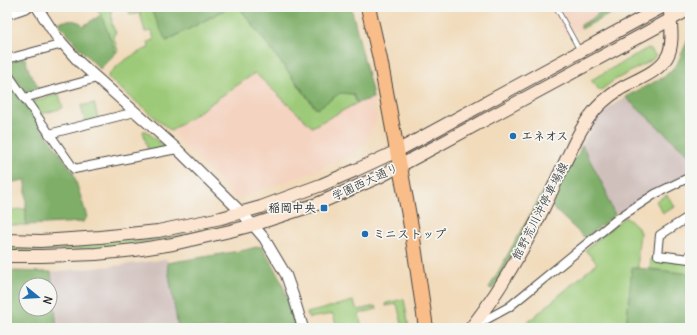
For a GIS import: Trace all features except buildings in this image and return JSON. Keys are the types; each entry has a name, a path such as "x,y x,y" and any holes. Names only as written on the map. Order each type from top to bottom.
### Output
{"highway":[{"path":"368,7 380,60 412,232 426,328"}],"main road":[{"name":"学園西大通り","path":"7,240 41,241 158,231 220,218 261,207 321,185 397,151 662,7"},
{"name":"学園西大通り","path":"7,256 88,254 135,250 172,244 253,225 317,204 381,176 420,156 670,13 690,9"},
{"name":"館野荒川沖停車場線","path":"471,328 487,306 535,226 587,119 608,97 654,70 667,57 671,40 670,13"}],"street":[{"path":"7,16 30,7"},
{"path":"37,7 56,36 79,62 177,149 241,212 264,238 286,275 303,328"},
{"path":"7,59 63,44"},
{"path":"7,73 74,169 177,149"},
{"path":"24,98 97,78"},
{"path":"49,134 135,112"},
{"path":"471,328 509,307 617,219 656,194 690,177"},
{"path":"690,216 660,235 658,255 689,259 690,254"}],"lane":[{"path":"556,7 580,51"}],"shaded area":[{"path":"551,7 624,7 565,37 558,19"},
{"path":"255,73 312,127 357,103 373,98 377,119 364,145 352,155 318,170 235,199 223,184 182,144 171,131"},
{"path":"625,97 690,156 690,174 656,190 615,215 608,200 606,191 582,145 595,122 610,107"},
{"path":"167,259 178,328 57,328 56,317 58,317 58,277 52,277 51,272"}],"green space":[{"path":"95,7 111,7 112,25 116,33 113,35 118,51 116,53 101,15"},
{"path":"128,7 150,7 167,41 230,7 239,7 316,109 340,93 353,94 357,103 312,127 255,73 171,131 109,79 108,76 111,72 121,63 149,48 148,42 154,40 152,31 145,32 140,13 130,15"},
{"path":"150,7 230,7 166,41"},
{"path":"239,7 351,7 373,98 357,103 353,94 340,93 317,109"},
{"path":"607,7 624,7 581,29 581,25"},
{"path":"101,15 116,53 100,69 79,48 58,22 75,21 81,23 83,26"},
{"path":"690,35 690,156 625,97 664,77 677,64"},
{"path":"648,48 656,56 652,60 613,81 600,91 591,80"},
{"path":"25,58 29,71 39,89 25,93 7,67 8,62"},
{"path":"7,78 73,172 87,217 83,222 26,225 26,180 7,183"},
{"path":"59,94 63,108 42,114 31,102"},
{"path":"94,103 98,118 85,122 81,106"},
{"path":"143,131 146,131 165,147 162,149 148,151"},
{"path":"582,145 606,191 608,200 615,215 585,238 551,206 573,158 577,157"},
{"path":"553,174 542,201 493,289 489,288"},
{"path":"667,195 675,207 663,213 656,201"},
{"path":"26,209 26,225 7,225 7,210"},
{"path":"625,217 637,226 640,233 638,268 632,269 626,328 521,328 597,263 585,250"},
{"path":"216,227 217,230 109,248 7,251 7,245 174,236"},
{"path":"260,246 267,255 278,275 296,328 178,328 167,263 245,250"},
{"path":"651,258 690,263 690,274 650,269"},
{"path":"632,268 690,274 690,328 626,328"},
{"path":"7,271 51,272 52,277 18,277 18,317 56,317 57,328 7,328"},
{"path":"404,299 409,328 403,328 397,304 386,306 386,303"},
{"path":"353,301 358,310 376,306 377,309 359,314 362,328 337,328 333,314 309,318 307,313"}],"place":[{"name":"エネオス","path":"513,136"},
{"name":"稲岡中央","path":"324,208"},
{"name":"ミニストップ","path":"365,234"}]}
